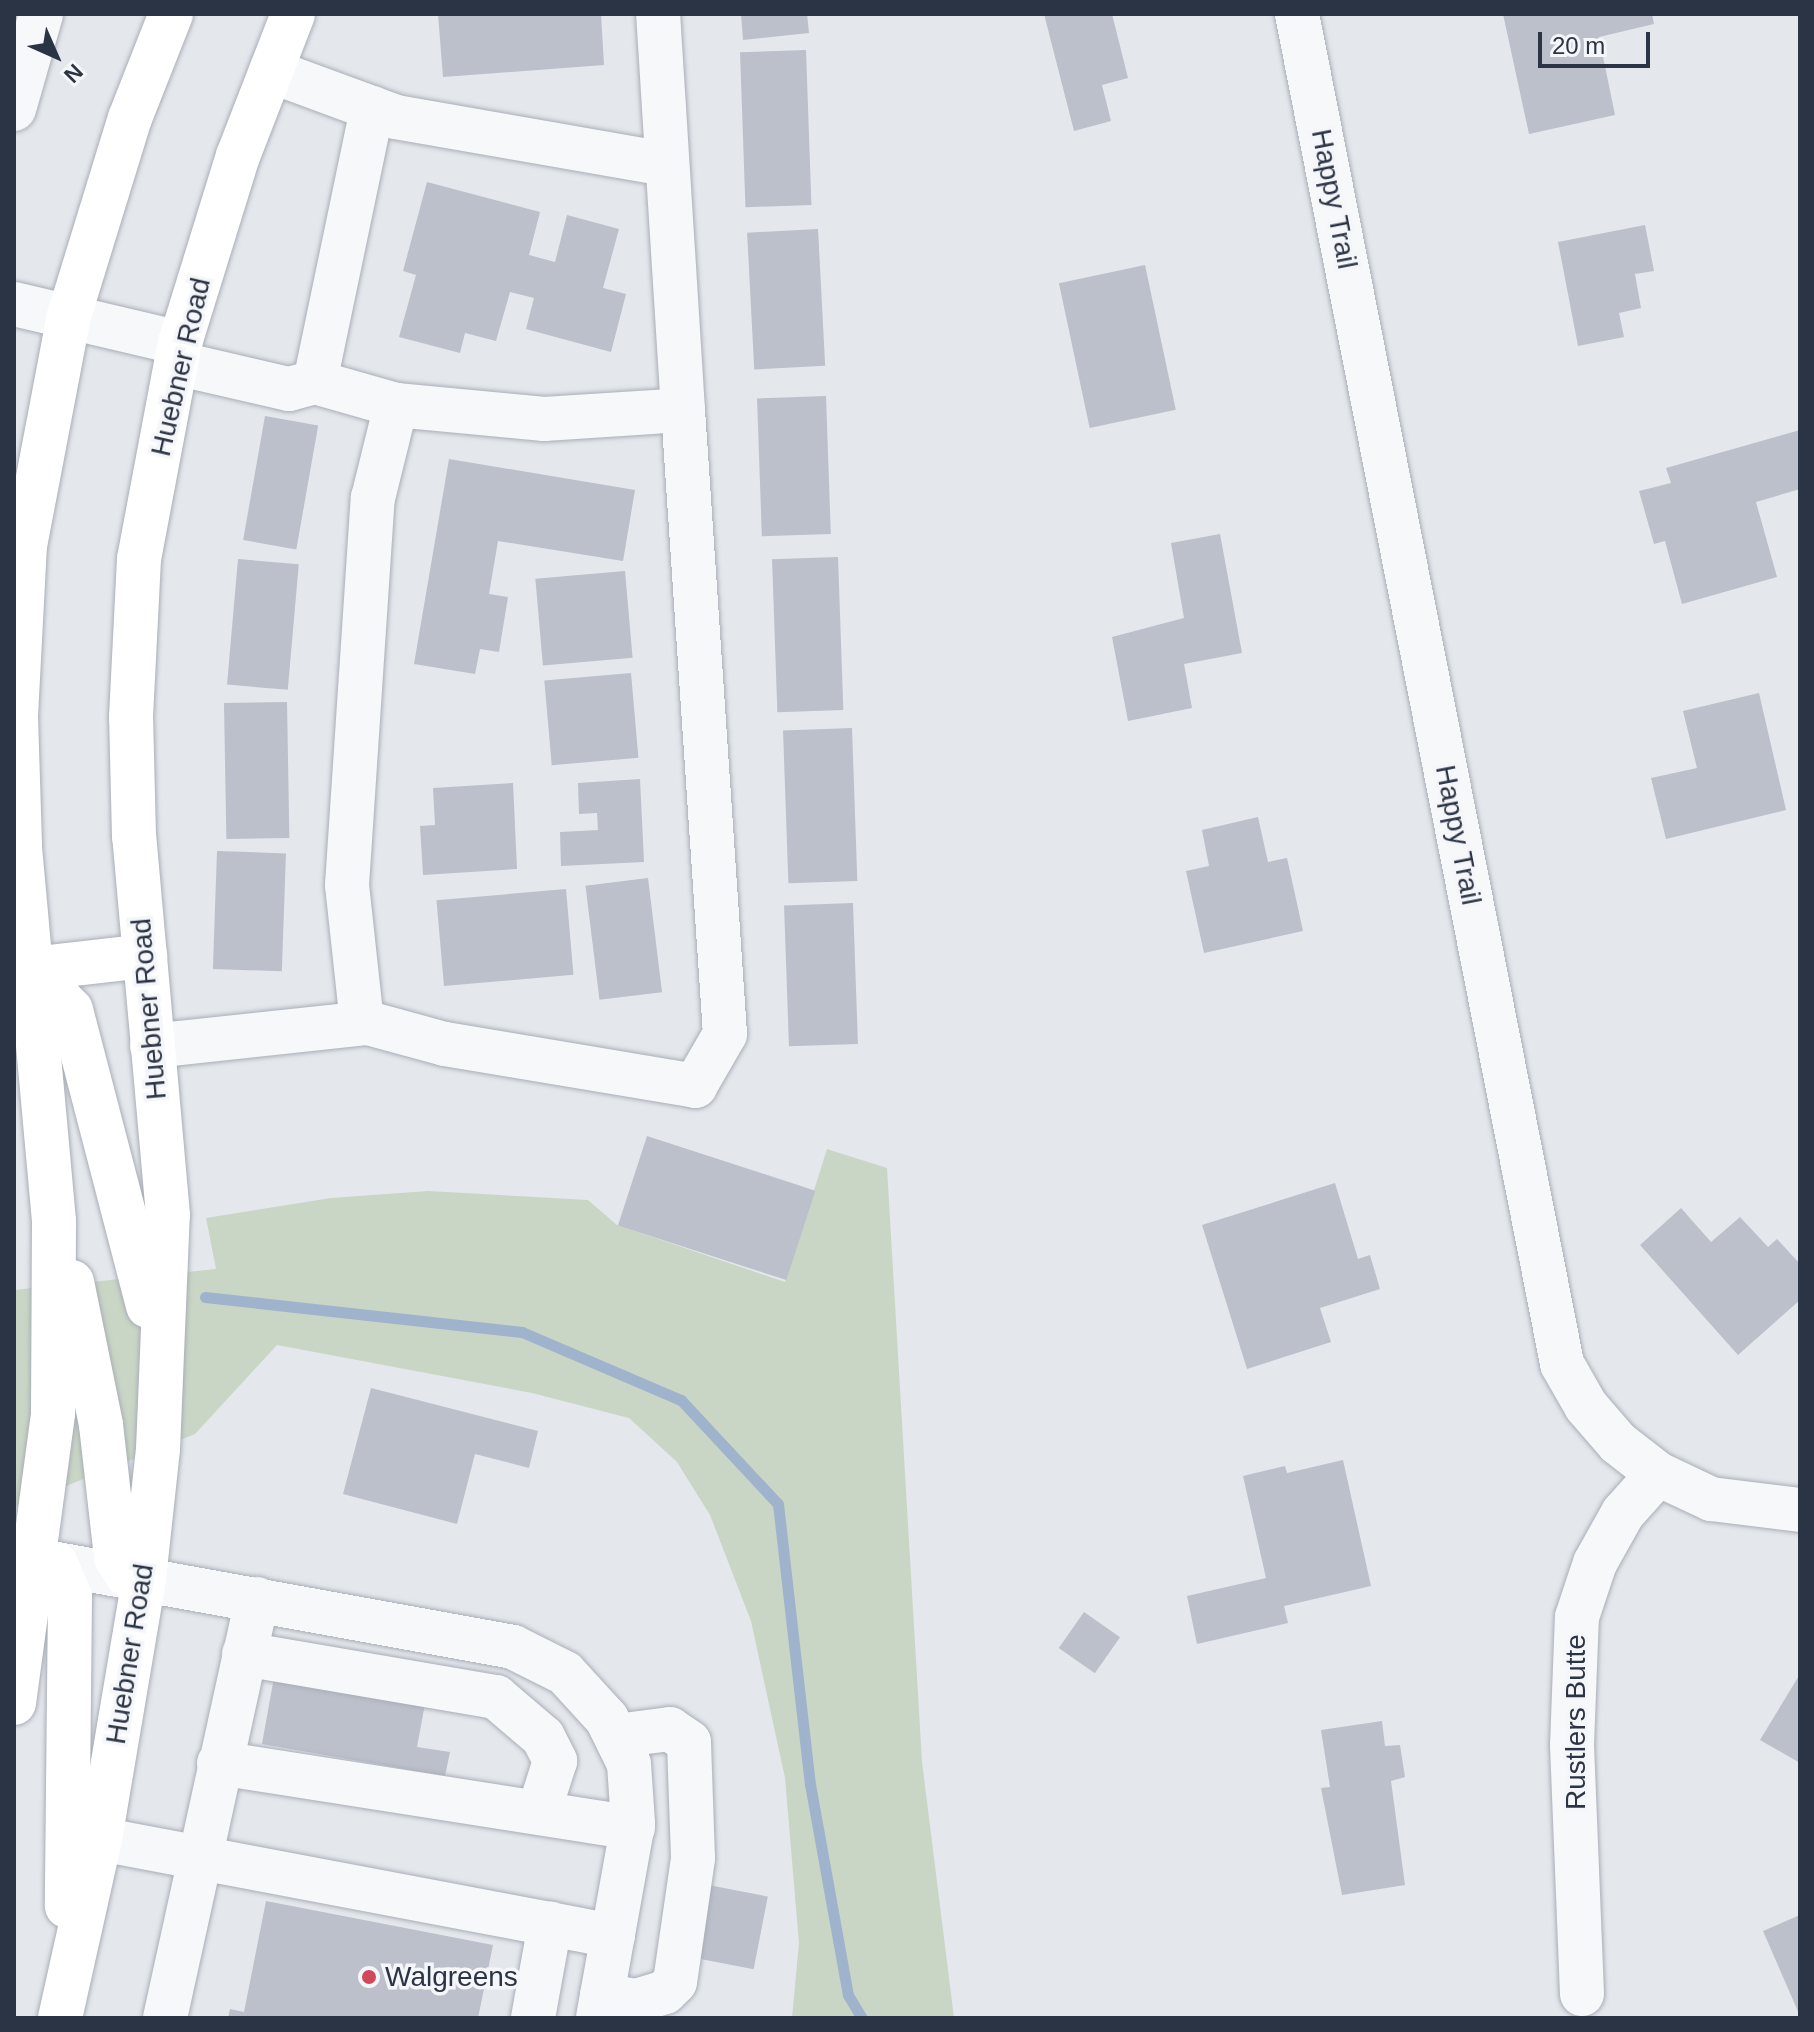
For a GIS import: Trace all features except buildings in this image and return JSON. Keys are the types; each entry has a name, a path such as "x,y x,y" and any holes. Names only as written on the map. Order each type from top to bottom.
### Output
{"main road":[{"path":"14,1703 52,1440 54,1221 23,969 16,716 18,616 25,546 69,316 130,118 171,14"},
{"name":"Huebner Road","path":"63,2001 100,1839 135,1577 158,1449 159,1364 168,1215 145,956 131,717 139,559 180,347 238,156 293,14"},
{"path":"23,969 145,956"},
{"path":"23,969 71,1010 143,1276 159,1364"},
{"path":"48,1162 101,1425 116,1557 135,1577"},
{"path":"34,1560 70,1597 63,2001"}],"street":[{"path":"14,109 41,14"},
{"path":"152,1046 362,1023 445,1044 695,1086 725,1034 658,14"},
{"name":"Happy Trail","path":"1297,14 1562,1364 1586,1406 1610,1434 1658,1474 1711,1499 1800,1510"},
{"path":"271,71 396,117 666,164"},
{"path":"315,382 372,108"},
{"path":"14,304 180,347 289,389 315,382 396,405 544,419 683,410"},
{"path":"362,1023 347,885 373,498 396,405"},
{"name":"Rustlers Butte","path":"1582,1994 1572,1745 1577,1617 1595,1563 1623,1513 1658,1474"},
{"path":"34,1560 513,1647 565,1673 607,1719 629,1764 633,1828 600,2006 636,2001 665,1992 675,1982 693,1858 689,1742 670,1729 616,1736"},
{"path":"165,2018 257,1599"},
{"path":"244,1654 496,1697 543,1737 555,1761 539,1811"},
{"path":"219,1763 633,1828"},
{"path":"100,1839 613,1936"},
{"path":"533,2018 550,1924"}],"green space":[{"path":"827,1149 887,1168 922,1762 954,2018 792,2018 799,1943 785,1778 751,1621 710,1515 677,1462 629,1418 532,1393 277,1345 195,1434 14,1507 14,1290 216,1269 206,1218 331,1198 428,1191 588,1200 617,1225 785,1282"}],"waterway":[{"path":"205,1297 522,1332 681,1400 778,1504 810,1784 848,1995 862,2018"}],"place":[{"name":"Walgreens","path":"369,1977"}]}
